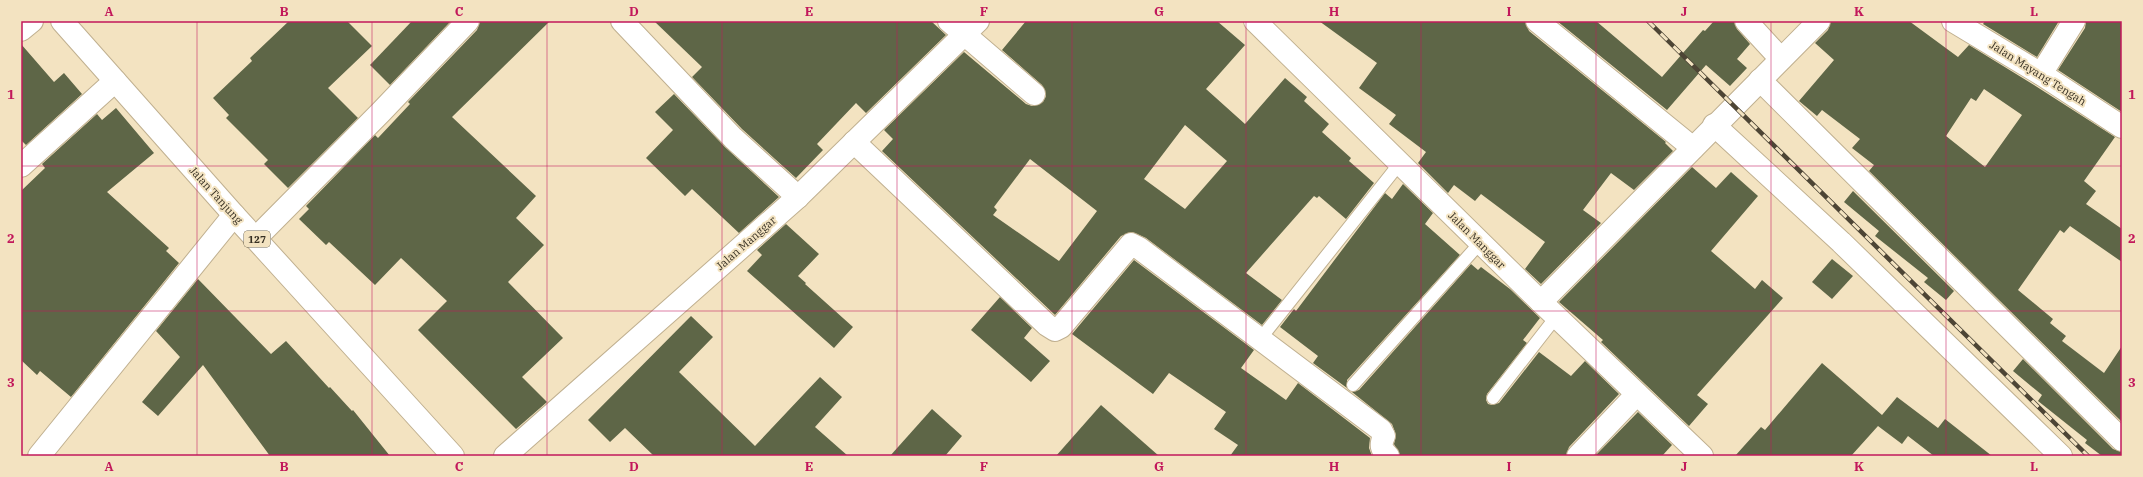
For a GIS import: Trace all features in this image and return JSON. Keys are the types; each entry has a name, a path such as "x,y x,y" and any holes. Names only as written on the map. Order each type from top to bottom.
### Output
{"street":[{"path":"21,30 32,21"},
{"name":"Jalan Tanjung","path":"62,21 234,215 453,456"},
{"path":"256,238 382,112 468,21"},
{"path":"622,21 733,138 798,197"},
{"name":"Jalan Manggar","path":"1255,21 1548,310 1702,456"},
{"path":"1537,21 1693,148"},
{"path":"1746,21 1781,59"},
{"path":"1548,310 1714,125 1819,21"},
{"name":"Jalan Mayang Tengah","path":"1953,21 2041,74 2122,127"},
{"path":"2041,74 2074,21"},
{"path":"963,26 1034,94"},
{"name":"Jalan Manggar","path":"505,456 798,197 854,142 963,26"},
{"path":"1760,80 2122,440"},
{"path":"21,166 115,81"},
{"path":"1714,125 1841,242 2061,456"},
{"path":"854,142 1042,320 1056,330 1130,244 1139,248 1261,338 1381,430 1384,436 1381,443 1382,450 1388,456"},
{"path":"39,456 234,215"},
{"path":"1578,456 1637,394"}],"lane":[{"path":"1261,338 1400,163"},
{"path":"1353,385 1480,243"},
{"path":"1493,398 1548,310"}],"building":[{"path":"289,21 347,21 372,46 328,88 358,118 288,188 264,164 268,160 226,118 229,115 213,98 252,61 250,58"},
{"path":"412,21 451,21 390,85 370,65"},
{"path":"480,21 550,21 452,117 536,196 516,218 544,245 508,282 563,338 522,377 547,402 516,429 418,330 447,301 401,258 375,285 329,242 326,245 299,219 309,209 306,206 375,135 378,138 410,104 408,102 477,30"},
{"path":"654,21 931,21 946,35 866,113 856,103 817,144 823,150 796,178 742,129 692,77 702,67"},
{"path":"1026,21 1217,21 1245,45 1206,89 1245,124 1285,78 1307,97 1304,101 1329,124 1322,132 1351,158 1349,161 1374,183 1346,219 1319,196 1317,198 1314,196 1246,273 1282,300 1262,325 1146,238 1132,232 1121,236 1055,315 882,151 893,139 884,130 964,52 1026,104 1032,106 1043,102 1046,96 1042,85 1002,50","holes":["1185,125 1227,161 1185,209 1144,179","1030,159 1097,211 1059,261 993,215 997,210 994,207"]},
{"path":"1319,21 1525,21 1529,31 1666,142 1665,143 1673,151 1634,190 1611,173 1583,210 1601,223 1541,284 1525,269 1545,242 1481,194 1475,201 1454,185 1448,193 1418,163 1426,152 1389,124 1396,115 1359,88 1377,63"},
{"path":"1557,21 1596,21 1662,77 1703,30 1705,31 1714,21 1734,21 1737,29 1750,44 1737,59 1747,68 1730,86 1706,65 1667,110"},
{"path":"1831,21 1909,21 1958,57 1969,45 2115,137 2084,181 2096,191 2086,204 2122,229 2122,262 2070,226 2064,233 2060,230 2018,290 2053,319 2050,323 2066,336 2062,341 2104,373 2122,346 2122,422 1869,171 1874,165 1852,148 1860,139 1822,110 1817,116 1799,101 1834,60 1815,43 1828,30","holes":["1984,89 2022,115 1985,167 1946,136 1971,98 1976,101"]},
{"path":"1985,21 2059,21 2037,57 1983,24"},
{"path":"2086,21 2122,21 2122,112 2058,70 2085,28"},
{"path":"21,44 54,82 64,73 82,94 26,145 21,140"},
{"path":"674,94 725,147 779,197 739,233 692,189 685,196 646,158 673,130 655,112"},
{"path":"116,108 154,153 107,192 169,248 166,251 179,263 71,397 40,371 37,375 21,360 21,191 45,168 42,164 97,114 102,120"},
{"path":"1692,167 1716,188 1731,172 1758,196 1711,251 1755,289 1762,280 1783,298 1697,395 1708,404 1689,426 1601,342 1603,340 1559,302"},
{"path":"1403,184 1433,213 1425,224 1460,255 1347,380 1347,388 1313,363 1318,356 1280,327 1294,309 1296,311 1385,193 1392,199"},
{"path":"1853,191 1954,291 1946,300 1924,282 1928,278 1875,236 1879,231 1844,202"},
{"path":"786,224 819,254 798,276 853,327 834,348 747,271 762,255 757,250"},
{"path":"1832,259 1853,276 1832,299 1812,282"},
{"path":"1134,260 1254,350 1241,368 1286,400 1298,383 1370,438 1369,448 1372,456 1230,456 1238,445 1214,429 1226,412 1169,373 1153,394 1072,334"},
{"path":"1471,264 1478,270 1481,267 1510,289 1540,318 1523,340 1527,343 1487,394 1486,400 1488,404 1492,405 1499,403 1539,352 1571,376 1585,361 1619,394 1569,447 1566,456 1400,456 1394,444 1396,435 1392,424 1352,392 1359,390"},
{"path":"198,279 271,354 286,341 329,388 330,387 352,411 353,410 390,456 270,456 203,365 158,416 142,402 180,357 156,331"},
{"path":"1000,297 1032,328 1024,338 1050,361 1031,382 971,330"},
{"path":"691,316 713,337 679,372 755,446 820,377 842,397 815,427 848,456 654,456 625,428 610,442 588,420"},
{"path":"2023,359 2113,449 2122,452 2122,456 2102,456 2085,443 2087,440 2038,401 2042,395 2013,371"},
{"path":"1822,363 1882,415 1897,397 1938,428 1945,419 1992,456 1934,456 1908,436 1902,444 1878,426 1851,456 1735,456 1761,427 1765,430"},
{"path":"1101,405 1159,456 1056,456"},
{"path":"932,409 962,436 945,456 890,456"},
{"path":"1638,412 1672,445 1662,456 1595,456"}],"railway":[{"path":"1648,21 2088,456"}]}
